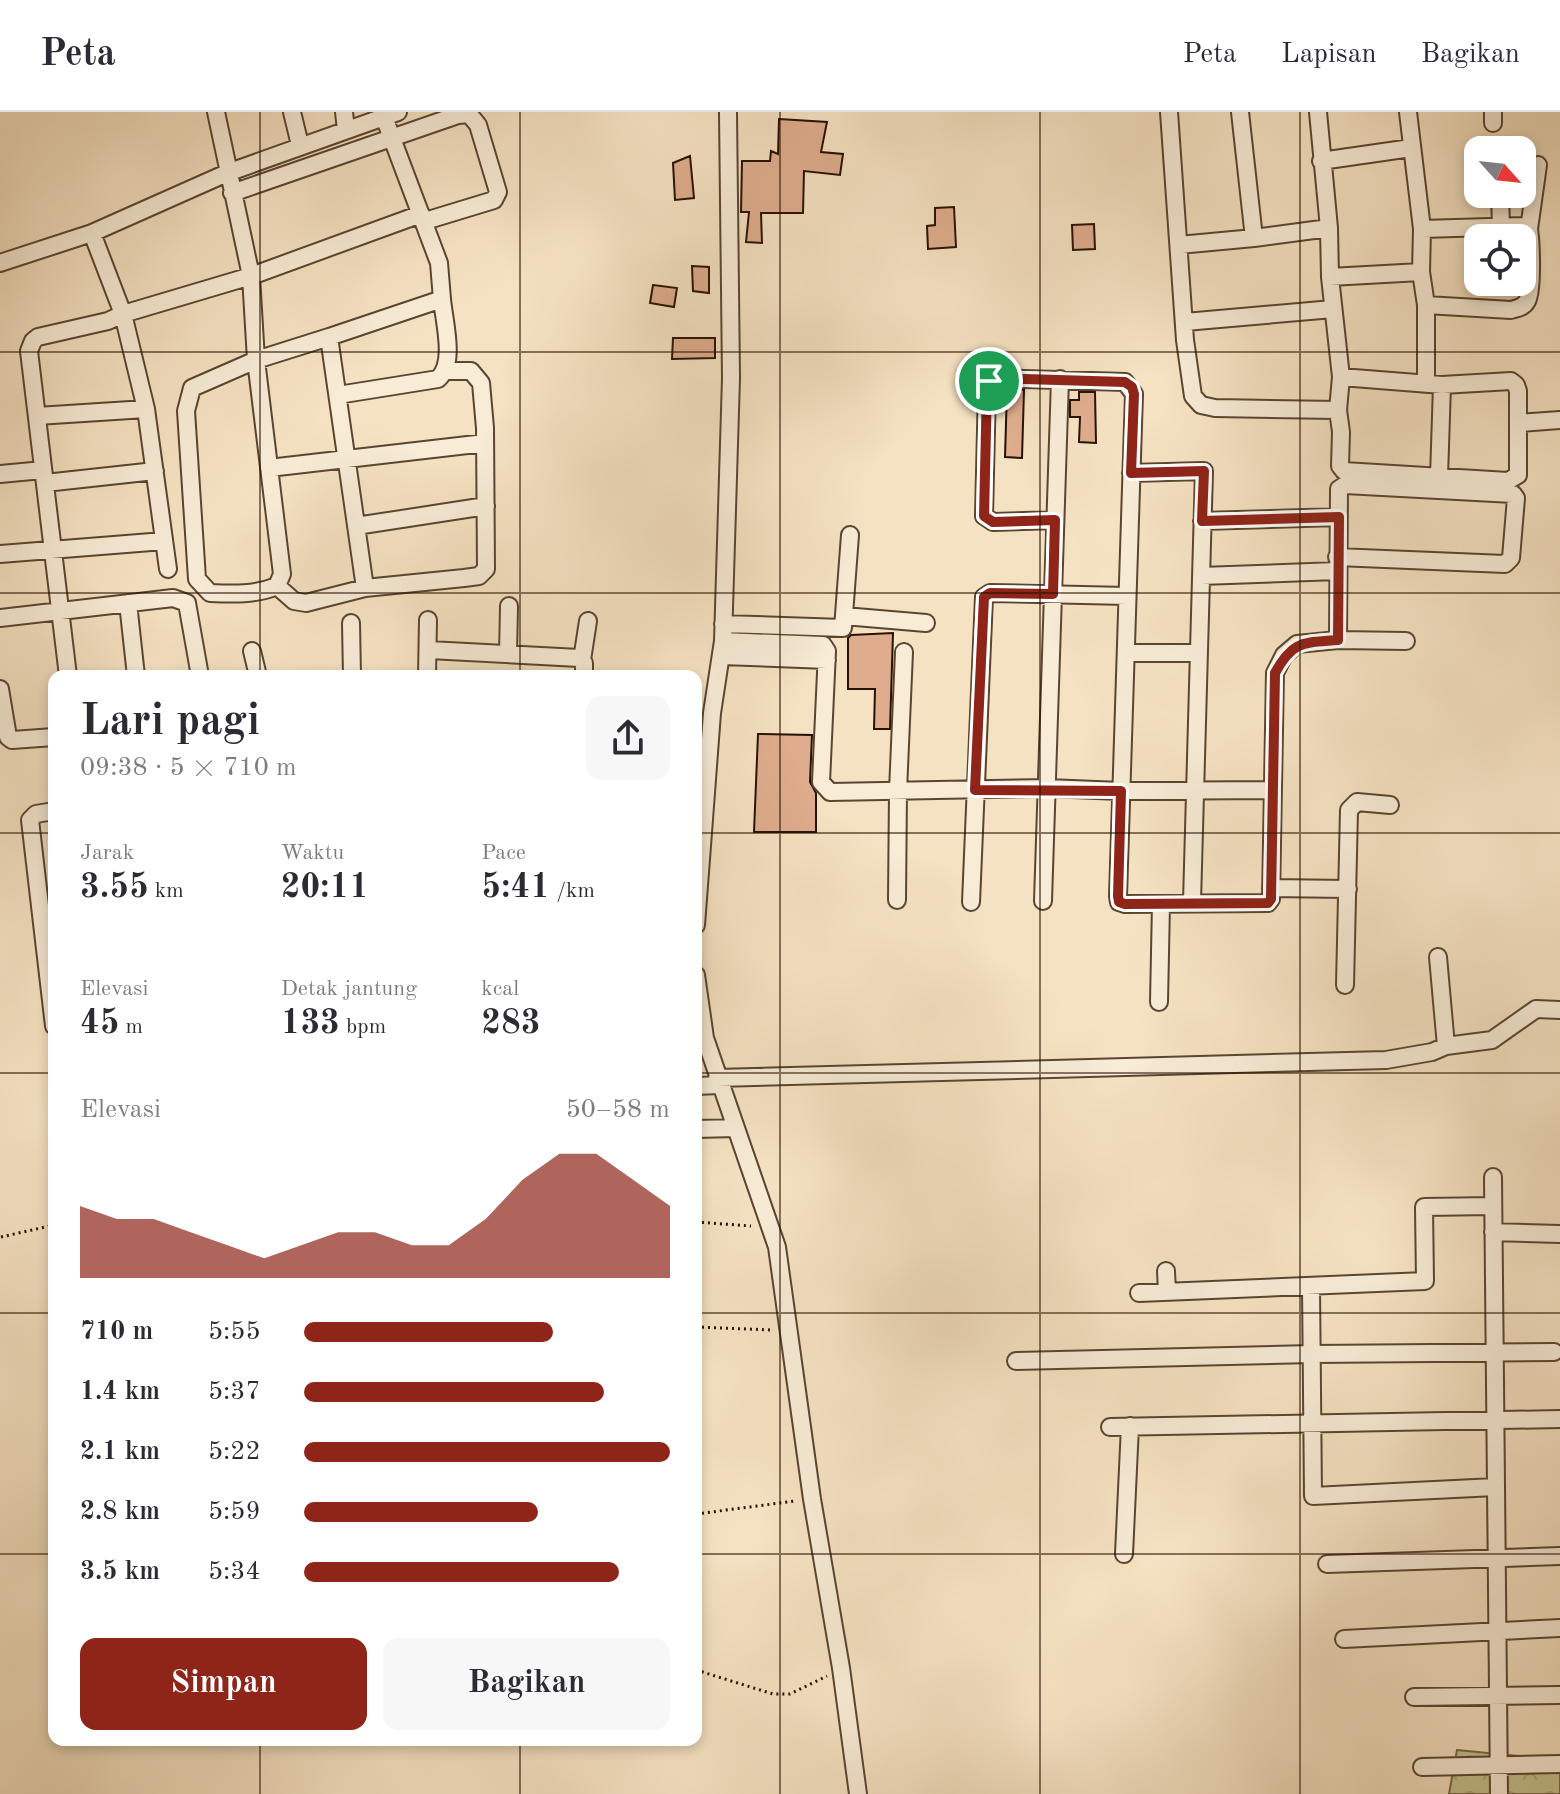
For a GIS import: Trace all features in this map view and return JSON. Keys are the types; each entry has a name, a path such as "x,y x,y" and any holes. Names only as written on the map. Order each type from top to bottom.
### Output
{"street":[{"path":"216,112 251,276 256,360 282,574 277,586"},
{"path":"292,112 300,145"},
{"path":"344,112 346,130"},
{"path":"702,766 703,740 723,640 731,378 728,112"},
{"path":"1169,112 1193,396 1201,405 1215,408 1338,410"},
{"path":"1240,112 1254,238"},
{"path":"1318,112 1341,377 1338,410 1340,466 1344,471 1508,481 1514,479 1519,471 1518,391 1511,381 1434,385 1341,377"},
{"path":"1408,112 1422,229 1421,272 1434,385 1439,477"},
{"path":"0,263 92,233 227,173 391,114 392,138 439,263 446,371"},
{"path":"67,670 29,351 33,341 38,337 108,321 251,276 423,218 494,200 498,192 478,125 472,115 466,114 232,193"},
{"path":"1321,161 1411,148"},
{"path":"1530,224 1538,165"},
{"path":"1422,229 1464,227"},
{"path":"1179,245 1329,228"},
{"path":"92,233 123,314 146,409 168,569"},
{"path":"1330,277 1421,272"},
{"path":"1426,305 1511,310 1522,307 1528,296"},
{"path":"277,586 245,595 210,593 197,579 186,411 188,394 192,388 256,360 442,299"},
{"path":"1185,322 1333,309"},
{"path":"329,337 365,588"},
{"path":"277,586 294,601 306,603 365,588 464,578 482,574 487,566 481,383 471,371 446,371 438,379 338,395"},
{"path":"1055,520 988,520 984,516 989,381 993,378 1125,382 1132,387 1134,394 1119,902 1261,904 1271,899 1275,673 1284,655 1297,644 1338,640 1406,641"},
{"path":"1043,901 1060,379"},
{"path":"37,416 146,409"},
{"path":"1519,423 1560,420"},
{"path":"269,468 485,443"},
{"path":"0,474 44,476 155,471"},
{"path":"1131,473 1204,471 1192,902"},
{"path":"1201,576 1337,564 1505,564 1511,558 1516,498 1513,494 1345,485 1339,489 1337,564 1338,640"},
{"path":"356,526 486,506"},
{"path":"1202,521 1339,517"},
{"path":"723,640 843,628 850,535"},
{"path":"0,554 164,541"},
{"path":"971,902 984,597 990,593 1127,596"},
{"path":"0,618 173,598 187,603 199,670"},
{"path":"128,603 135,670"},
{"path":"508,654 509,606"},
{"path":"844,616 926,623"},
{"path":"427,670 428,620"},
{"path":"429,650 508,654 583,668 588,621"},
{"path":"351,623 352,670"},
{"path":"723,640 827,660 822,785 838,793 1047,788 1272,790"},
{"path":"252,651 257,670"},
{"path":"897,900 904,652"},
{"path":"1126,653 1198,653"},
{"path":"0,689 8,737 12,740 48,737"},
{"path":"1345,985 1349,810 1357,802 1390,805"},
{"path":"48,812 36,814 30,820 46,893 48,926"},
{"path":"1271,888 1348,889"},
{"path":"1159,1002 1161,904"},
{"path":"1438,957 1446,1046"},
{"path":"702,1085 820,1077 1386,1060 1432,1052 1446,1046 1492,1040 1536,1009 1560,1010"},
{"path":"702,1017 718,1082 777,1247 858,1794"},
{"path":"702,1129 735,1128"},
{"path":"1493,1177 1499,1794"},
{"path":"1139,1293 1425,1281 1424,1207 1493,1206"},
{"path":"1493,1232 1560,1234"},
{"path":"1166,1271 1167,1292"},
{"path":"1311,1286 1313,1496 1495,1487"},
{"path":"1016,1361 1554,1352"},
{"path":"1110,1427 1560,1419"},
{"path":"1124,1554 1130,1426"},
{"path":"1327,1564 1560,1556"},
{"path":"1344,1639 1560,1628"},
{"path":"1414,1697 1560,1695"},
{"path":"1422,1767 1560,1764"}],"path":[{"path":"702,1222 771,1227"},
{"path":"1,1237 48,1226"},
{"path":"702,1327 789,1330"},
{"path":"702,1513 812,1499"},
{"path":"702,1672 773,1694 790,1694 841,1668"}],"green space":[{"path":"1457,1750 1560,1760 1560,1794 1449,1794"}],"building":[{"path":"779,119 827,122 821,152 843,154 840,175 804,171 803,213 761,213 762,243 746,242 749,212 741,212 742,161 770,161 771,151 778,154"},
{"path":"690,156 694,198 675,200 673,163"},
{"path":"954,207 956,247 928,249 927,226 935,225 935,208"},
{"path":"1094,224 1095,249 1073,250 1072,225"},
{"path":"692,266 709,267 709,293 693,291"},
{"path":"653,285 677,288 674,307 650,303"},
{"path":"673,338 715,338 715,358 672,359"},
{"path":"1007,389 1024,390 1022,458 1005,457"},
{"path":"1079,392 1095,392 1096,443 1079,442 1080,417 1070,417 1070,400 1079,400"},
{"path":"893,633 890,729 874,729 875,689 848,689 848,638 851,635"},
{"path":"758,734 812,735 810,782 816,793 816,832 754,832"}],"route":[{"path":"993,378 1125,382 1132,387 1134,394 1131,473 1204,471 1202,521 1339,517 1338,640 1297,644 1284,655 1275,673 1271,899 1268,903 1119,902 1121,791 1047,788 975,790 984,597 990,593 1053,594 1055,520 993,522 984,516 989,381 993,378"}]}
